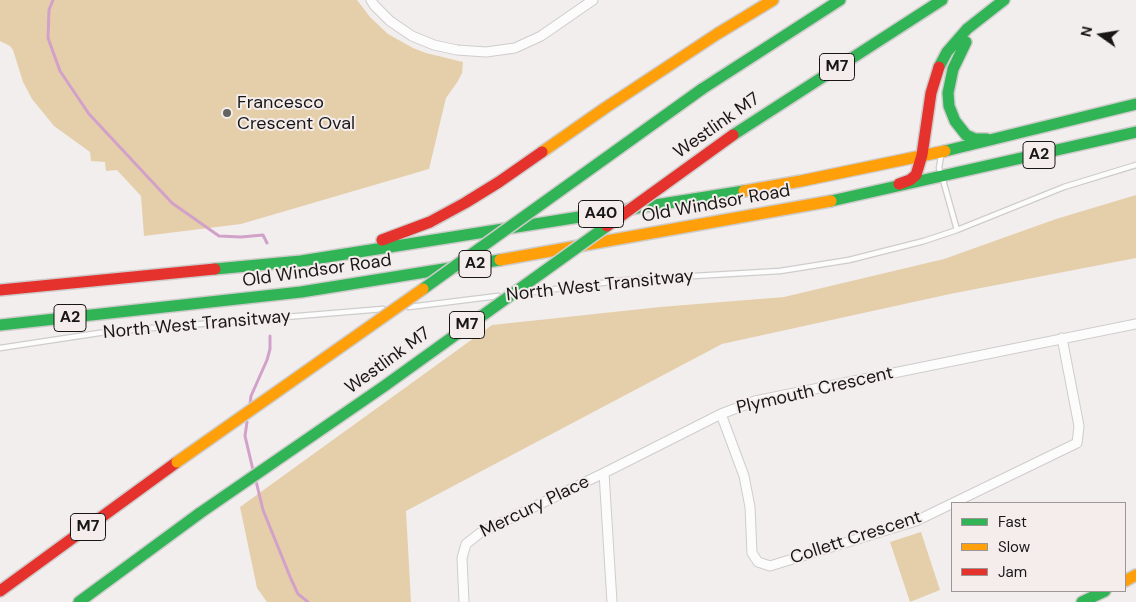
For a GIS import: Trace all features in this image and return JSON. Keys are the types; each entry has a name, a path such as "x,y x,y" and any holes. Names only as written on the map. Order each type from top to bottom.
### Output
{"main road":[{"path":"301,261 398,235 430,222 465,204 605,108 717,34 773,0"},
{"name":"M7","path":"0,591 177,462 350,341 702,89 840,0"},
{"name":"Westlink M7","path":"79,602 200,513 383,387 733,135 942,0"},
{"path":"883,190 910,180 916,175 922,155 931,93 940,65 966,29 1004,0"},
{"path":"993,139 975,139 966,135 951,114 948,93 953,69 962,47 976,29 1010,0"},
{"name":"Old Windsor Road","path":"0,290 301,261 677,202 801,181 944,151 1136,104"},
{"name":"Old Windsor Road","path":"0,325 300,292 394,278 808,206 1136,132"},
{"path":"1082,602 1103,592"}],"street":[{"path":"371,0 374,6 390,21 412,36 434,45 457,50 486,52 515,48 541,36 593,0"},
{"name":"Plymouth Crescent","path":"604,473 721,414 755,401 1136,324"},
{"name":"Collett Crescent","path":"955,502 1077,443 1080,426 1062,338"},
{"name":"Collett Crescent","path":"721,414 744,476 750,507 752,553 758,562 770,566 916,521 951,504"},
{"path":"604,473 612,602"},
{"name":"Mercury Place","path":"464,602 462,558 466,544 480,533 604,473"}],"lane":[{"path":"944,151 940,156 939,168 957,230"},
{"name":"North West Transitway","path":"0,348 108,332 350,313 625,280 788,270 832,263 883,252 957,230 1072,184 1136,165"}],"shaded area":[{"path":"0,0 357,0 370,17 388,34 426,53 463,62 462,73 446,98 429,169 241,224 144,236 141,196 117,170 106,171 105,162 91,161 90,152 54,126 32,99 23,82 13,50 10,46 0,41"},
{"path":"1136,195 1136,258 950,294 722,344 406,511 411,602 267,602 257,588 240,507 492,325 660,307 784,297 944,259 1056,219"},
{"path":"921,532 940,590 910,602 890,542"}],"waterway":[{"path":"53,0 49,10 48,38 60,71 89,114 172,203 219,236 263,235 267,243"},
{"path":"250,404 251,396 267,360 270,349 270,336"},
{"path":"247,422 245,436 253,470"},
{"path":"256,481 263,510 291,579 298,594 308,602"}],"traffic: fast":[{"path":"702,89 840,0"},
{"path":"733,135 942,0"},
{"path":"939,67 947,52 967,29 1004,0"},
{"path":"966,42 953,69 948,93 949,106 955,121 966,135 975,139 987,139"},
{"path":"423,289 702,89"},
{"path":"945,151 1136,104"},
{"path":"831,201 1136,132"},
{"path":"215,269 301,261 744,191"},
{"path":"200,513 383,387 607,226"},
{"path":"0,325 301,292 500,260"},
{"path":"79,602 200,513"},
{"path":"1082,602 1103,592"}],"traffic: slow":[{"path":"542,152 717,34 773,0"},
{"path":"744,191 945,151"},
{"path":"500,260 831,201"},
{"path":"177,462 423,289"},
{"path":"1126,580 1136,575"}],"traffic: jam":[{"path":"899,184 910,180 916,175 922,155 931,93 939,67"},
{"path":"607,226 733,135"},
{"path":"382,240 430,222 465,203 542,152"},
{"path":"0,290 215,269"},
{"path":"0,591 177,462"}],"place":[{"name":"Francesco Crescent Oval","path":"227,113"}]}
